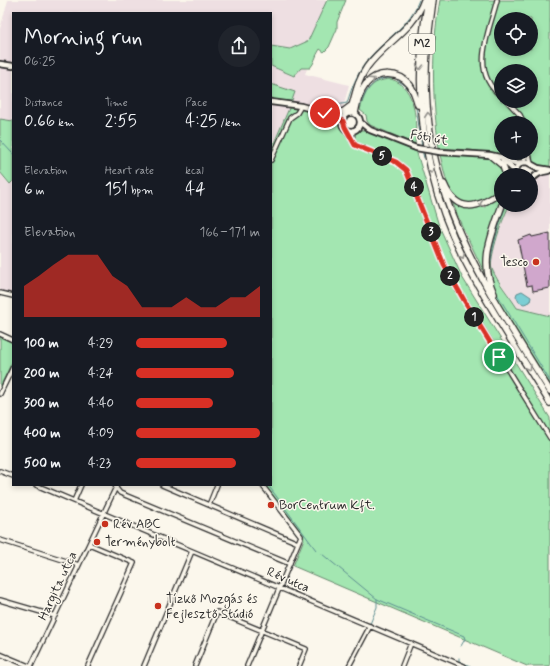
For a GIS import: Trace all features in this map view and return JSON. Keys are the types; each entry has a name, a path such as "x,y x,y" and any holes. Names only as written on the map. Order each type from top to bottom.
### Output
{"highway":[{"path":"352,113 352,106 358,82 367,67 409,25 420,10 424,0"},
{"name":"M2","path":"428,0 420,59 422,119 431,172 440,202 453,236 472,275 550,403"},
{"name":"M2","path":"433,0 426,87 430,131 436,167 444,195 459,234 478,272 550,391"},
{"path":"352,113 365,85 373,78 387,74 402,79 410,85 415,95 422,119"},
{"path":"324,113 326,111 343,112 352,106"},
{"path":"492,156 504,168"},
{"path":"436,167 449,194 461,204 469,206 480,205 494,197"},
{"path":"500,212 489,244 486,265 491,286 507,322"}],"main road":[{"path":"0,64 12,66"},
{"path":"272,102 301,106 343,119"},
{"path":"343,119 352,113 359,118 360,122 355,129"},
{"path":"343,119 346,129 370,130"},
{"name":"Fóti út","path":"360,122 370,130 416,148 440,152 492,156"},
{"path":"502,160 511,168"},
{"name":"Fóti út","path":"506,160 550,170"},
{"path":"517,168 517,166 523,163"},
{"path":"538,174 550,170"}],"street":[{"path":"494,90 487,80 483,63 484,52 497,0"},
{"path":"272,158 290,118 298,113 301,106"},
{"path":"514,108 521,116"},
{"path":"346,129 352,141 357,146 396,162 406,170 444,265 452,280 550,438"},
{"path":"352,141 355,129"},
{"path":"530,160 532,165"},
{"path":"0,293 12,296"},
{"path":"0,334 12,340"},
{"path":"0,394 12,369"},
{"path":"0,471 12,476"},
{"name":"Rév utca","path":"38,486 370,626 455,664 464,666"},
{"path":"74,501 82,486"},
{"name":"Rév utca","path":"117,486 120,492 290,564"},
{"name":"Hargita utca","path":"30,666 117,486"},
{"path":"164,486 298,543"},
{"path":"209,505 217,486"},
{"path":"247,666 301,536 263,486"},
{"path":"0,540 79,564"},
{"path":"88,666 134,562 89,544"},
{"path":"144,666 192,551"},
{"path":"0,600 55,616"},
{"path":"195,666 217,612 306,649 299,666"},
{"path":"349,666 370,626"},
{"path":"402,666 411,644"},
{"path":"0,654 30,666"}],"shaded area":[{"path":"8,0 327,0 308,41 290,49 272,46 272,12 12,12 12,121 0,119 0,29"},
{"path":"272,66 293,76 301,68 307,69 305,74 349,85 340,119 290,106 272,148"},
{"path":"550,172 550,316 517,308 491,268 491,258 506,212 538,212 538,176"},
{"path":"0,173 9,184 12,182 12,294 0,292"}],"green space":[{"path":"327,0 346,0 337,22 337,29 329,47 324,52 320,49 310,68 301,68 294,76 272,66 272,46 290,49 308,41"},
{"path":"440,0 550,0 550,168 539,166 530,160 538,160 538,116 494,116 494,155 470,150 439,148 434,93 435,37"},
{"path":"391,79 400,83 411,98 414,107 416,126 415,144 370,125 367,121 366,115 360,110 366,93 373,85 384,80"},
{"path":"272,84 295,92 290,106 272,102"},
{"path":"290,106 340,119 343,121 341,126 354,146 393,162 404,169 429,232 432,230 428,223 415,183 406,167 395,159 357,144 354,139 354,134 356,130 364,130 416,150 439,226 462,277 550,418 550,666 527,666 293,566 304,539 265,486 272,486 272,148"},
{"path":"0,119 12,121 12,182 10,184 0,172"},
{"path":"440,155 488,158 509,168 494,168 494,195 478,203 461,201 456,198 449,188"},
{"path":"510,160 522,160 516,162"},
{"path":"494,199 494,212 499,212 485,274 461,224 452,201 465,208 472,209 489,203"},
{"path":"502,212 506,212 494,247 491,264 492,269 500,284 517,308 550,316 550,386 495,296 488,263 491,247"},
{"path":"0,337 12,343 12,362 0,387"}],"water":[{"path":"522,291 531,297 530,302 524,304 519,302 516,296 517,293"}],"building":[{"name":"Tesco","path":"550,233 550,288 533,291 532,285 527,286 518,240 531,235 532,237"}],"waterway":[{"path":"331,106 347,103 359,72 363,66 377,49 405,24 419,0"},
{"path":"359,106 360,107 364,96 371,86 385,78 392,78"},
{"path":"397,80 406,86 413,98"},
{"path":"416,107 422,147"},
{"path":"0,140 12,153"},
{"path":"422,150 424,158"},
{"path":"490,270 494,245 504,212"},
{"path":"497,294 550,381"},
{"path":"269,486 316,550"},
{"path":"322,554 377,599 464,636 465,639 461,646"},
{"path":"370,624 377,607 377,599"},
{"path":"459,658 459,661 470,666"}],"place":[{"name":"Tesco","path":"536,262"},
{"name":"BorCentrum Kft.","path":"271,505"},
{"name":"Rév ABC","path":"105,524"},
{"name":"Terménybolt","path":"97,542"},
{"name":"Tízkő Mozgás és Fejlesztő Stúdió","path":"158,606"}],"route":[{"path":"325,113 335,116 343,121 350,138 355,145 396,162 406,170 444,265 499,357"}]}
